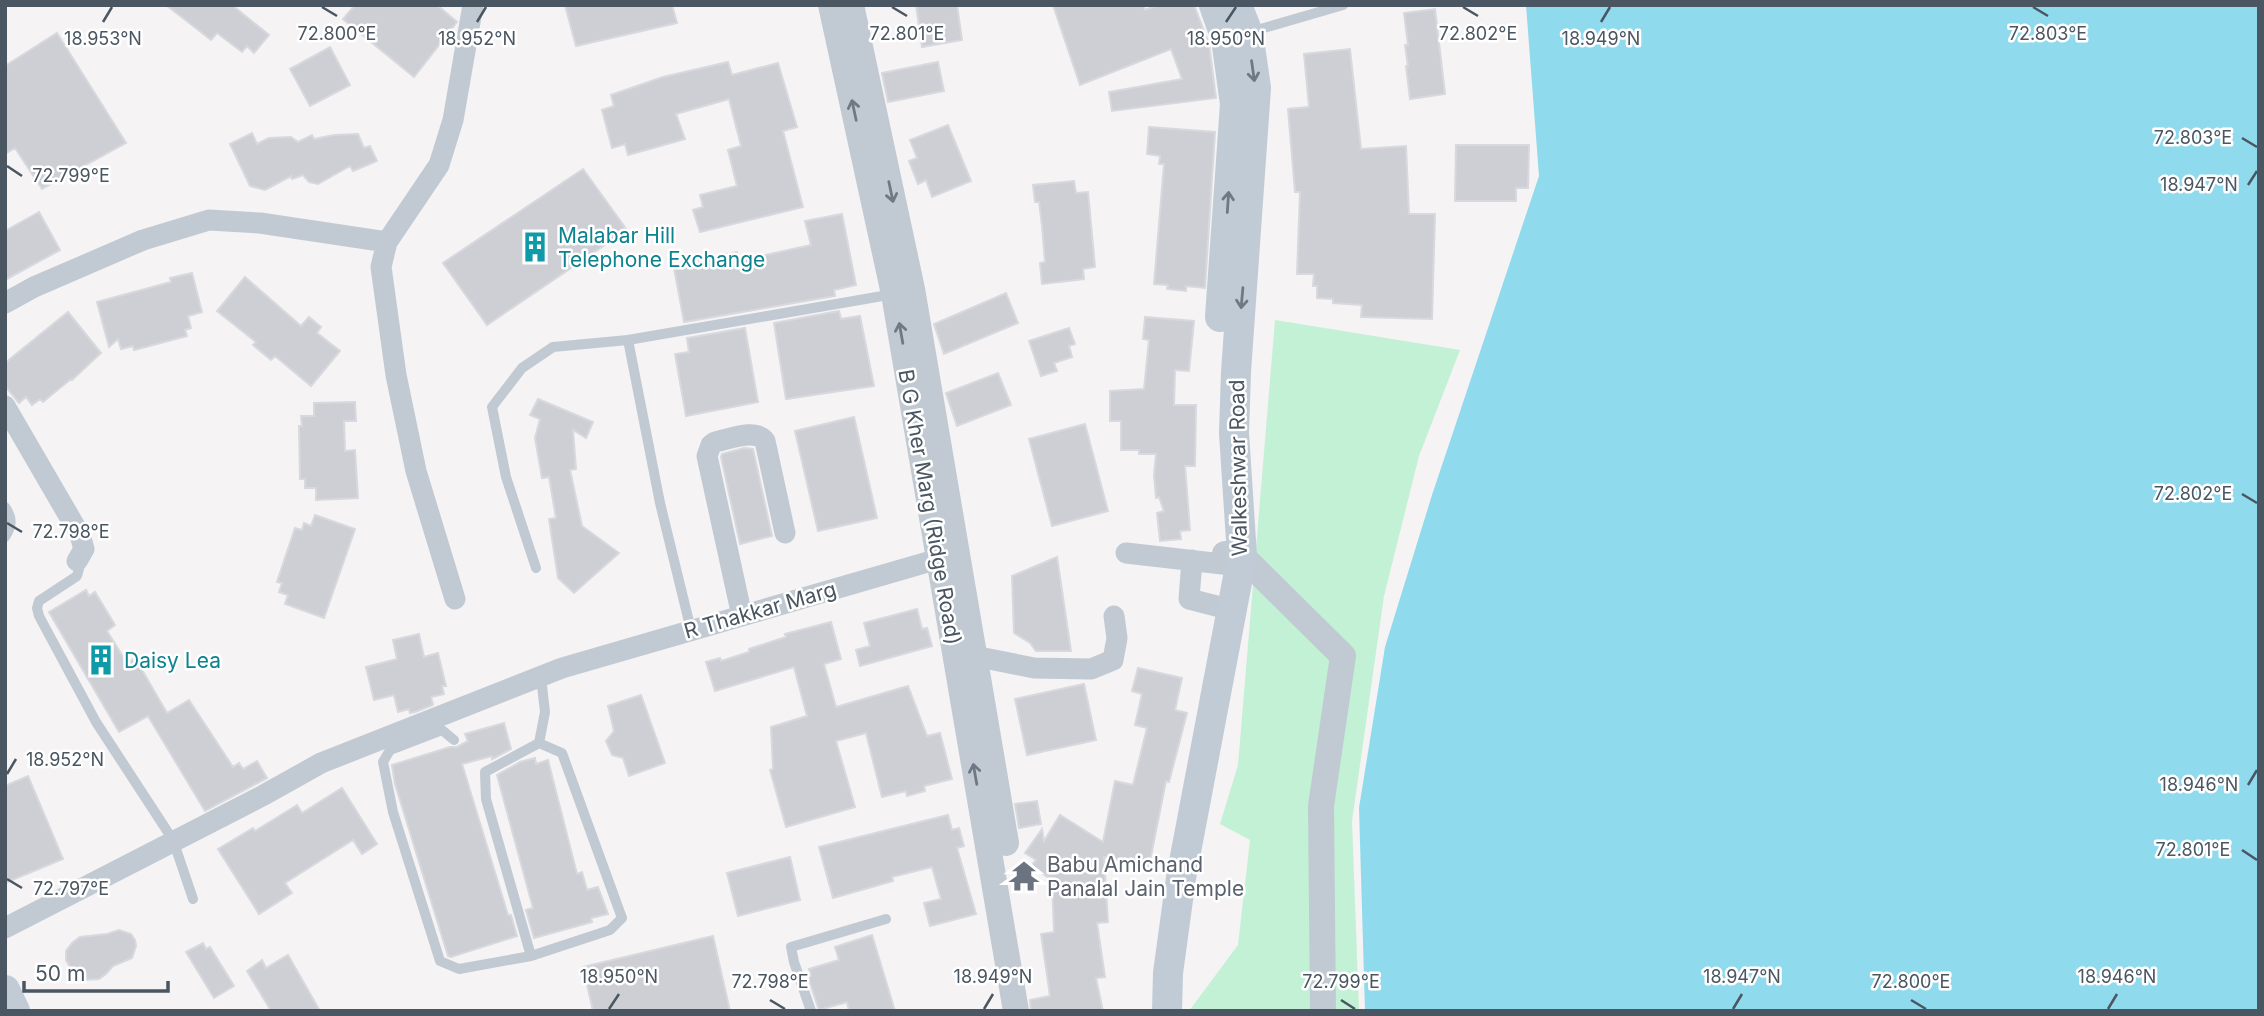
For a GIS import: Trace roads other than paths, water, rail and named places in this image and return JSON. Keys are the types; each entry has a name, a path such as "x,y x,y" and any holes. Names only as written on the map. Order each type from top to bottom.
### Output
{"main road":[{"name":"Walkeshwar Road","path":"1214,5 1237,36"},
{"name":"Walkeshwar Road","path":"1149,1011 1150,975 1233,560 1218,475 1215,403 1235,104 1237,5"},
{"name":"Walkeshwar Road","path":"1167,1011 1168,973 1181,878 1224,607"},
{"path":"5,990 15,1011"}],"street":[{"path":"455,599 415,471 396,375 381,267 387,242 439,164 453,120 472,5"},
{"name":"B G Kher Marg (Ridge Road)","path":"831,5 903,291"},
{"name":"B G Kher Marg (Ridge Road)","path":"851,5 948,556 1016,1011"},
{"path":"5,303 34,287 143,240 209,220 260,223 387,242"},
{"path":"5,405 80,535 84,550 77,561"},
{"path":"749,614 707,456 711,445 755,434 761,436 765,441 785,533"},
{"path":"742,552 749,614"},
{"path":"1126,553 1192,560 1233,560 1343,656 1321,806 1322,1011"},
{"name":"B G Kher Marg (Ridge Road)","path":"948,556 975,656 1034,1011"},
{"name":"R Thakkar Marg","path":"5,928 262,796 321,762 562,668 948,556"},
{"path":"1192,560 1189,599 1224,607"},
{"path":"975,656 1034,668 1091,669 1113,660 1117,638 1114,617"}],"lane":[{"path":"1237,36 1343,5"},
{"path":"536,568 506,477 492,407 522,368 553,347 628,340 903,291"},
{"path":"628,340 660,503 691,631"},
{"path":"5,507 10,513 12,526 5,537"},
{"path":"77,561 79,569 76,576 39,601 37,608 96,722 173,840 193,899"},
{"path":"539,743 545,712 541,677"},
{"path":"454,740 442,730 390,750 383,762 393,812 440,961 459,969 531,956 610,930 622,918 562,753 539,743"},
{"path":"531,956 486,799 485,772 539,743"},
{"path":"811,1011 793,962 791,947 886,919"}],"water":[{"path":"1526,5 2259,5 2259,1011 1365,1011 1359,808 1385,647 1432,495 1539,176"}],"place":[{"name":"Malabar Hill Telephone Exchange","path":"535,247"},
{"name":"Daisy Lea","path":"101,660"},
{"name":"Babu Amichand Panalal Jain Temple","path":"1024,876"}]}
